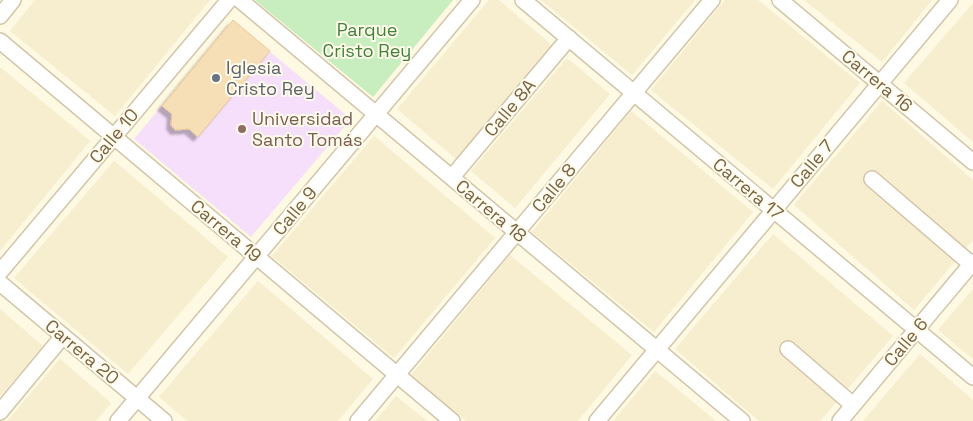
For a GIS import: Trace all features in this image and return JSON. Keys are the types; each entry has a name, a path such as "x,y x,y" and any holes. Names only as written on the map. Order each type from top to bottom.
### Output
{"street":[{"path":"0,16 13,0"},
{"name":"Calle 10","path":"0,272 229,0"},
{"name":"Carrera 18","path":"240,0 742,421"},
{"name":"Calle 9","path":"118,421 472,0"},
{"name":"Carrera 17","path":"523,0 973,377"},
{"name":"Calle 8","path":"358,421 712,0"},
{"name":"Carrera 16","path":"780,0 973,162"},
{"name":"Calle 7","path":"597,421 950,0"},
{"name":"Calle 8A","path":"452,177 569,38"},
{"name":"Carrera 19","path":"0,41 452,421"},
{"path":"872,179 972,263"},
{"name":"Calle 6","path":"840,421 972,263"},
{"name":"Carrera 20","path":"0,283 164,421"},
{"path":"0,412 63,336"},
{"path":"788,349 853,405"}],"shaded area":[{"path":"35,0 210,0 115,116 10,31"},
{"path":"489,0 499,0 552,45 456,159 397,109"},
{"path":"541,0 695,0 632,75"},
{"path":"725,0 758,0 860,83 773,189 651,90"},
{"path":"804,0 932,0 882,62"},
{"path":"973,3 973,142 904,83"},
{"name":"Universidad Santo Tomás","path":"233,21 351,119 251,237 134,139"},
{"path":"567,58 610,94 515,208 471,171"},
{"path":"0,67 90,141 0,251"},
{"path":"882,101 973,180 973,240 914,310 794,205"},
{"path":"631,111 753,212 654,332 532,232"},
{"path":"374,136 495,238 394,358 272,256"},
{"path":"114,161 228,257 128,374 14,278"},
{"path":"773,234 893,336 820,421 759,421 675,349"},
{"path":"510,255 632,355 578,421 466,421 411,375"},
{"path":"258,281 373,379 338,421 187,421 159,397"},
{"path":"973,289 973,359 938,330"},
{"path":"0,309 43,346 0,397"},
{"path":"920,354 973,400 973,421 863,421"},
{"path":"60,359 111,403 96,421 7,421"},
{"path":"655,371 716,421 613,421"},
{"path":"396,396 427,421 375,421"}],"green space":[{"name":"Parque Cristo Rey","path":"255,0 453,0 373,97"}],"building":[{"name":"Iglesia Cristo Rey","path":"233,20 270,51 198,137 189,129 175,130 171,125 172,114 162,106"}],"place":[{"name":"Iglesia Cristo Rey","path":"216,78"},
{"name":"Universidad Santo Tomás","path":"242,129"}]}
